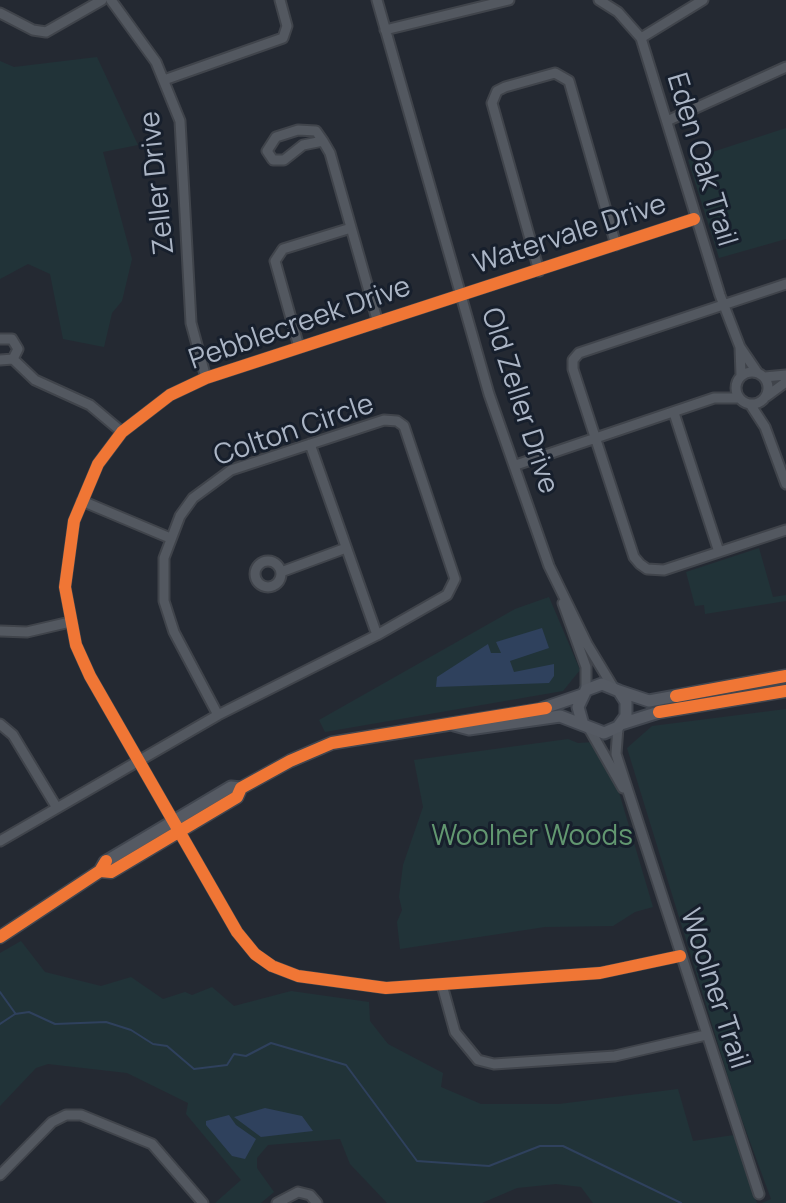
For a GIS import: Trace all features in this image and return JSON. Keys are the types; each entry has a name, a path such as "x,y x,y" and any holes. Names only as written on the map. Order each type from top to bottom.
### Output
{"main road":[{"path":"0,937 100,871 111,872 177,827 237,797 241,788 290,761 332,743 546,708 602,684 649,701 786,676"},
{"path":"616,689 627,707 620,726"},
{"path":"453,725 469,729 560,716 604,733 659,712 786,691"},
{"path":"584,693 578,707 586,727"}],"street":[{"path":"0,13 33,30 46,32 56,30 102,0"},
{"name":"Zeller Drive","path":"111,0 139,35 164,80 180,121 191,323 206,378"},
{"path":"164,80 283,38 287,26 280,0"},
{"name":"Old Zeller Drive","path":"377,0 489,394 586,667 584,693"},
{"path":"385,30 509,0"},
{"name":"Eden Oak Trail","path":"599,0 618,12 641,38 694,219 723,304 740,347 761,374"},
{"path":"641,38 703,0"},
{"path":"667,121 786,67"},
{"path":"539,271 492,103 497,91 505,87 555,73 569,81 616,245"},
{"path":"323,141 303,145 284,160 273,160 267,151 276,137 298,130 316,131 323,141 330,153 378,323"},
{"name":"Watervale Drive","path":"461,296 694,219"},
{"path":"299,347 275,269 278,254 351,228"},
{"path":"786,284 579,353 573,360 573,369 595,439 634,557 640,564 647,569 664,570 786,530"},
{"name":"Pebblecreek Drive","path":"461,296 206,378 161,401 122,432 98,464 82,501 68,550 65,587 70,622 90,676 136,761 241,939 272,966 298,976 360,985 442,985 600,973 680,956"},
{"path":"0,339 15,342 17,353 13,359"},
{"name":"Eden Oak Trail","path":"739,378 740,347"},
{"path":"0,360 13,359 35,380 90,405 122,432"},
{"path":"516,465 714,398 739,378 761,374 786,375"},
{"path":"761,374 769,386 765,398 765,427"},
{"path":"739,378 739,398"},
{"path":"750,404 765,398 786,382"},
{"path":"714,398 739,398 750,404 765,427 786,484"},
{"path":"674,413 719,552"},
{"name":"Colton Circle","path":"0,841 218,715 377,635 447,595 455,579 404,426 397,421 384,420 231,470 193,498 170,538 162,575 166,608 174,632 218,715"},
{"path":"310,444 377,635"},
{"path":"82,501 170,538"},
{"path":"281,572 346,548"},
{"name":"Old Zeller Drive","path":"558,584 616,689"},
{"path":"0,631 27,632 70,622"},
{"path":"0,724 13,735 57,808"},
{"name":"Woolner Trail","path":"620,726 616,754 759,1194"},
{"name":"Woolner Trail","path":"586,727 630,798"},
{"path":"442,985 455,1032 478,1060 494,1064 615,1056 706,1035"},
{"path":"0,1175 52,1122 66,1115 81,1115 152,1144 203,1203"},
{"path":"277,1203 298,1192 307,1194 317,1203"}],"green space":[{"path":"97,57 138,145 103,152 132,259 122,301 112,313 104,347 63,339 50,274 28,264 0,279 0,61 14,67"},
{"path":"786,128 786,239 719,258 688,160"},
{"path":"759,548 773,597 786,595 786,601 705,614 704,605 695,606 686,572"},
{"path":"549,597 580,670 563,691 325,732 319,720 515,609"},
{"path":"786,709 786,1203 762,1203 771,1199 738,1109 627,748 652,726"},
{"name":"Woolner Woods","path":"568,739 578,743 594,742 607,752 653,907 635,912 613,926 545,927 400,949 397,922 402,910 399,897 403,865 423,807 414,760"},
{"path":"21,941 45,972 101,986 131,977 163,999 185,992 192,995 212,987 234,1006 291,991 369,1002 370,1021 388,1044 443,1073 441,1087 481,1104 559,1104 678,1089 693,1141 734,1135 757,1203 593,1203 581,1187 556,1184 517,1188 482,1203 387,1203 350,1164 340,1139 268,1145 257,1158 257,1168 274,1192 261,1203 215,1203 241,1180 186,1114 188,1103 127,1073 48,1064 36,1068 0,1106 0,953"}],"water":[{"path":"542,628 549,648 510,661 514,672 554,664 554,676 549,683 436,687 437,677 488,644 491,653 501,653 496,642"},
{"path":"265,1108 302,1116 313,1131 261,1137 234,1117"},
{"path":"229,1115 236,1125 256,1139 245,1159 232,1156 206,1125 206,1121"}],"waterway":[{"path":"0,992 15,1013"},
{"path":"0,1024 15,1014 29,1012 55,1024 106,1022 131,1030 153,1044 167,1046 194,1069 227,1065 234,1054 246,1056 271,1043 346,1065 417,1161 489,1166 540,1146 563,1146 681,1203"}],"cycle path":[{"path":"680,956 600,973 386,988 298,976 272,966 255,954 237,932 90,676 76,645 65,587 74,521 98,464 122,432 170,395 206,378 694,219"},
{"path":"676,696 786,676"},
{"path":"659,712 786,691"},
{"path":"100,871 111,872 237,797 241,788 290,761 332,743 546,708"},
{"path":"0,937 100,871 106,861"}]}
